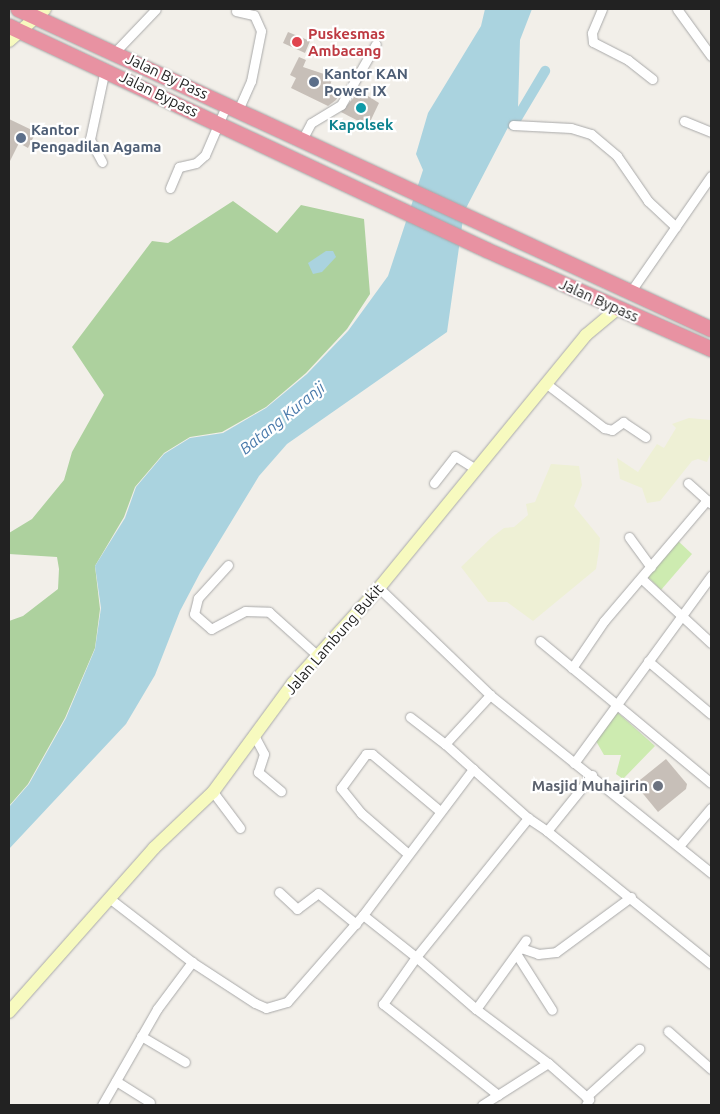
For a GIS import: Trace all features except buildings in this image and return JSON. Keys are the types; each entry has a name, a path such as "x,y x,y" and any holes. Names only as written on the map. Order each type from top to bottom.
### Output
{"highway":[{"name":"Jalan By Pass","path":"22,9 42,12 115,52 711,329"},
{"name":"Jalan Bypass","path":"12,32 105,68 307,168 617,309 711,349"}],"street":[{"path":"115,52 156,9"},
{"path":"602,9 592,34 593,42 652,80"},
{"path":"676,9 711,56"},
{"path":"170,188 179,166 196,163 205,155 219,123 251,81 261,31 254,15 236,11"},
{"path":"12,32 42,12"},
{"path":"309,141 311,123 341,105 376,44"},
{"path":"102,162 90,139 105,68"},
{"path":"684,121 711,132"},
{"path":"513,125 571,128 591,134 617,156 648,201 676,227"},
{"path":"631,291 711,176"},
{"name":"Jalan Lambung Bukit","path":"9,1012 154,848 213,792 317,655 379,588 476,469 548,385 586,335 617,309"},
{"path":"548,385 604,428 612,430 623,422 644,437"},
{"path":"434,483 455,456 476,469"},
{"path":"572,668 604,621 709,502 688,483"},
{"path":"629,537 651,567"},
{"path":"228,565 198,598 194,614 211,629 245,611 269,612 317,655"},
{"path":"574,763 711,576"},
{"path":"642,579 711,643"},
{"path":"379,588 490,695 574,763 592,775 711,873"},
{"path":"540,641 711,783"},
{"path":"648,661 711,714"},
{"path":"445,744 490,695"},
{"path":"410,717 445,744 528,818 631,898 711,964"},
{"path":"255,737 264,754 258,772 281,791"},
{"path":"407,853 361,813 342,788 366,754 372,754 440,811"},
{"path":"109,898 192,962 255,1003 276,1008 288,1002 356,924 407,853 473,769"},
{"path":"547,832 592,775"},
{"path":"213,792 240,828"},
{"path":"679,846 711,808"},
{"path":"498,1095 383,1004 416,958 528,818"},
{"path":"279,892 297,909 318,893 356,924"},
{"path":"521,948 538,954 556,952 631,898"},
{"path":"363,915 476,1009 548,1063 586,1101 639,1049"},
{"path":"476,1009 521,948"},
{"path":"521,948 552,1010"},
{"path":"102,1105 141,1036 192,962"},
{"path":"668,1031 711,1069"},
{"path":"141,1036 185,1062"},
{"path":"482,1105 548,1063"},
{"path":"116,1081 150,1102"}],"green space":[{"path":"233,201 277,233 301,205 364,219 370,294 347,329 306,373 266,407 222,432 190,437 164,453 135,487 124,517 95,566 100,609 95,648 65,718 28,784 9,806 9,621 23,616 58,589 59,569 57,557 9,554 9,533 32,519 64,480 72,452 104,395 72,347 152,241 168,243"},
{"path":"689,418 711,420 711,452 707,462 698,459 692,461 660,501 647,503 642,488 620,479 617,458 638,472 657,444 664,448 676,428 672,424"},
{"path":"551,464 579,466 582,485 574,506 600,538 599,550 596,569 533,621 507,602 488,602 461,567 491,538 504,528 514,527 528,515 526,504 535,502"},
{"path":"677,540 692,554 661,590 646,575"},
{"path":"617,712 655,746 623,779 616,774 621,755 604,755 596,741"}],"water":[{"name":"Batang Kuranji","path":"485,9 532,9 520,40 518,108 464,212 447,332 287,444 259,476 200,573 180,611 155,675 126,724 9,849 9,807 29,784 66,718 95,649 101,608 95,566 125,518 136,487 164,454 190,438 223,433 266,408 307,374 348,331 388,276 423,170 416,154 428,113 481,26"},
{"path":"326,251 333,251 336,257 322,272 313,274 308,263"}],"waterway":[{"path":"506,122 513,125 545,71"}],"place":[{"name":"Puskesmas Ambacang","path":"297,42"},
{"name":"Kantor KAN Power IX","path":"314,82"},
{"name":"Kapolsek","path":"361,108"},
{"name":"Kantor Pengadilan Agama","path":"21,138"},
{"name":"Masjid Muhajirin","path":"658,786"}]}
